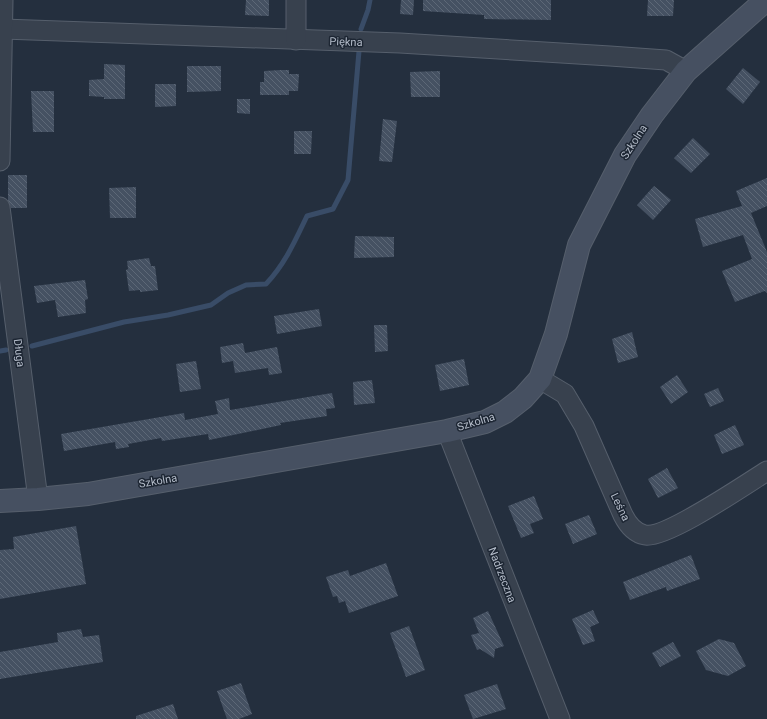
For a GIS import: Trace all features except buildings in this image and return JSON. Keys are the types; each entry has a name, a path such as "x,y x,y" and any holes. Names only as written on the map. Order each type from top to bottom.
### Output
{"street":[{"path":"0,161 3,0"},
{"path":"296,0 296,40"},
{"name":"Szkolna","path":"0,501 88,494 447,431 485,422 505,412 523,398 540,379 556,334 572,264 587,228 625,155 652,115 686,71 766,0"},
{"name":"Piękna","path":"3,29 400,43 666,60 686,71"},
{"name":"Długa","path":"0,207 38,499"},
{"name":"Leśna","path":"540,379 565,394 584,426 623,516 635,532 647,535 659,533 676,526 767,471"},
{"name":"Nadrzeczna","path":"447,431 560,719"}],"waterway":[{"path":"361,29 370,0"},
{"path":"32,346 124,322 168,315 211,305 228,293 246,285 266,284 284,260 307,216 333,209 348,180 359,51"},
{"path":"0,351 6,350"}]}
